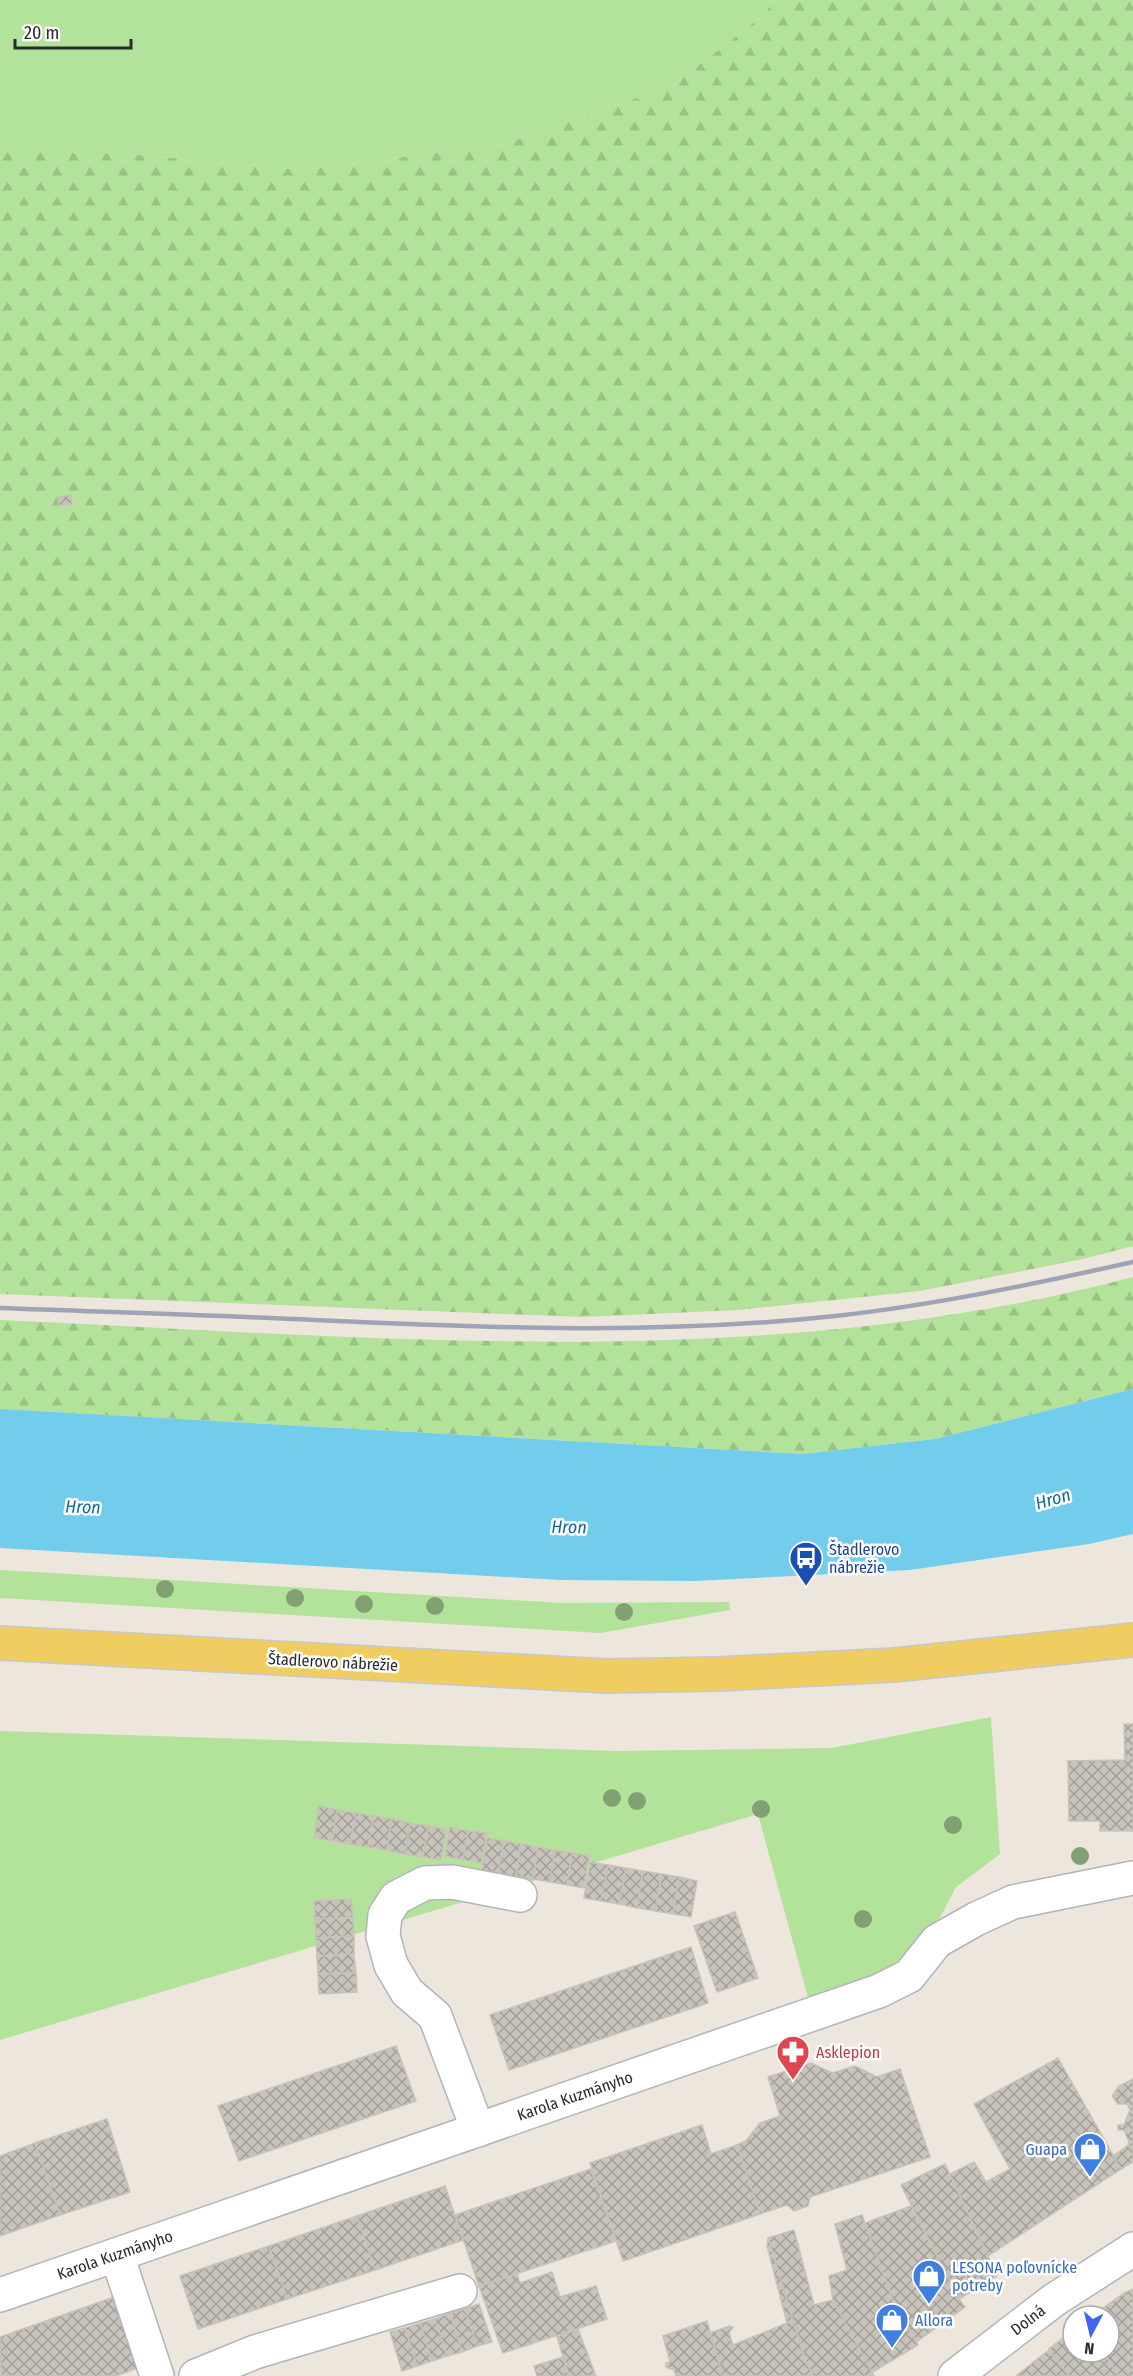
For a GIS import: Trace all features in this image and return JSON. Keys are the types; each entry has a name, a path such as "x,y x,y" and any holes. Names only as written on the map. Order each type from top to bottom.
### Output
{"main road":[{"name":"Štadlerovo nábrežie","path":"0,1643 607,1676 717,1674 894,1665 1040,1652 1133,1640"}],"street":[{"name":"Karola Kuzmányho","path":"0,2295 889,1986 909,1976 937,1941 1013,1902 1133,1878"},
{"path":"478,2130 435,2016 407,1992 391,1965 383,1936 385,1915 396,1898 425,1883 452,1882 520,1895"},
{"name":"Dolná","path":"955,2376 1054,2300 1133,2248"},
{"path":"117,2255 158,2376"},
{"path":"196,2376 255,2352 460,2291"}],"green space":[{"path":"0,0 773,0 766,13 674,85 505,144 302,170 116,153 0,153"},
{"path":"773,0 1133,0 1133,1246 1083,1259 920,1291 738,1310 582,1317 0,1294 0,153 116,153 302,170 505,144 674,85 766,13"},
{"path":"1133,1277 1133,1389 935,1439 803,1454 0,1409 0,1320 427,1340 570,1342 712,1338 853,1327 994,1308"},
{"path":"0,1570 562,1603 729,1602 730,1610 601,1633 0,1598"},
{"path":"991,1717 1000,1854 956,1887 918,1960 809,2001 758,1814 0,2040 0,1731 616,1751 832,1748"}],"water":[{"name":"Hron","path":"1133,1389 1133,1534 1089,1544 910,1570 695,1581 560,1580 0,1548 0,1409 803,1454 935,1439"}],"building":[{"path":"71,495 72,504 59,506 58,497"},
{"path":"1124,1724 1133,1724 1133,1831 1100,1831 1100,1821 1069,1821 1068,1761 1125,1760"},
{"path":"319,1806 337,1810 332,1841 314,1838"},
{"path":"337,1810 356,1813 350,1844 332,1841"},
{"path":"356,1813 374,1816 368,1847 350,1844"},
{"path":"374,1816 392,1819 387,1850 368,1847"},
{"path":"392,1819 410,1823 405,1854 387,1850"},
{"path":"410,1823 428,1826 423,1857 405,1854"},
{"path":"428,1826 446,1829 441,1860 423,1857"},
{"path":"450,1827 468,1831 463,1860 445,1856"},
{"path":"468,1831 487,1833 481,1863 463,1860"},
{"path":"487,1838 504,1841 498,1873 482,1870"},
{"path":"504,1841 521,1844 516,1876 498,1873"},
{"path":"521,1844 538,1847 533,1879 516,1876"},
{"path":"538,1847 555,1850 550,1882 533,1879"},
{"path":"555,1850 572,1853 567,1885 550,1882"},
{"path":"572,1853 589,1856 584,1888 567,1885"},
{"path":"590,1862 608,1865 601,1901 584,1898"},
{"path":"608,1865 626,1868 619,1904 601,1901"},
{"path":"626,1868 643,1871 637,1908 619,1904"},
{"path":"643,1871 662,1874 655,1911 637,1908"},
{"path":"662,1874 679,1877 673,1914 655,1911"},
{"path":"679,1877 697,1881 691,1917 673,1914"},
{"path":"351,1899 353,1918 315,1919 314,1901"},
{"path":"735,1912 758,1978 717,1992 694,1926"},
{"path":"353,1918 354,1936 316,1938 315,1919"},
{"path":"354,1936 354,1954 317,1956 316,1938"},
{"path":"691,1947 708,2003 509,2070 490,2015"},
{"path":"354,1954 356,1973 318,1974 317,1956"},
{"path":"356,1973 357,1992 319,1994 318,1974"},
{"path":"396,2046 416,2101 239,2161 218,2106"},
{"path":"1058,2058 1121,2169 988,2256 950,2174 974,2162 986,2182 1010,2169 974,2104"},
{"path":"811,2063 832,2073 855,2066 877,2077 900,2069 930,2157 810,2197 808,2206 794,2211 787,2205 760,2214 737,2145 746,2141 760,2123 780,2116 768,2077"},
{"path":"1133,2079 1132,2149 1127,2146 1129,2142 1124,2130 1118,2130 1118,2125 1124,2125 1130,2110 1127,2104 1118,2104 1112,2096 1119,2086"},
{"path":"107,2119 130,2192 60,2215 35,2143"},
{"path":"702,2125 711,2154 737,2145 760,2214 623,2261 590,2163"},
{"path":"35,2143 60,2215 0,2236 0,2156"},
{"path":"1127,2146 1133,2148 1133,2162 1121,2169 1113,2156"},
{"path":"945,2164 997,2276 959,2299 901,2185"},
{"path":"591,2169 616,2241 479,2286 455,2215"},
{"path":"445,2186 463,2240 375,2270 357,2216"},
{"path":"911,2206 965,2307 915,2343 892,2298 865,2223"},
{"path":"862,2215 892,2298 918,2345 871,2373 833,2300 829,2276 847,2270 835,2224"},
{"path":"357,2216 375,2270 287,2299 269,2246"},
{"path":"794,2230 814,2305 833,2300 874,2376 814,2376 806,2363 768,2238"},
{"path":"768,2238 806,2363 814,2376 723,2376 710,2333 729,2326 733,2327 729,2333 733,2345 787,2323 767,2246"},
{"path":"269,2246 287,2299 198,2329 180,2276"},
{"path":"552,2272 560,2297 596,2286 607,2319 503,2353 479,2286 517,2274 520,2283"},
{"path":"1133,2289 1133,2309 1124,2293"},
{"path":"1124,2293 1133,2309 1133,2376 1119,2376 1111,2364 1121,2364 1121,2304 1109,2304"},
{"path":"114,2297 138,2368 116,2376 1,2376 0,2337"},
{"path":"479,2304 492,2342 477,2346 465,2309"},
{"path":"465,2309 477,2346 462,2352 450,2313"},
{"path":"450,2313 462,2352 447,2356 435,2319"},
{"path":"435,2319 447,2356 432,2361 420,2323"},
{"path":"707,2321 723,2376 676,2376 674,2370 666,2367 666,2363 670,2362 663,2336"},
{"path":"420,2323 432,2361 417,2366 405,2328"},
{"path":"405,2328 417,2366 402,2371 390,2332"},
{"path":"578,2329 596,2376 569,2376 557,2337"},
{"path":"1061,2340 1061,2364 1111,2364 1119,2376 1069,2376 1049,2349"},
{"path":"1049,2350 1069,2376 1016,2376"},
{"path":"563,2357 569,2376 537,2376 534,2366"}],"railway":[{"path":"0,1308 510,1327 705,1326 835,1316 910,1306 1022,1286 1133,1262"}],"place":[{"name":"Štadlerovo nábrežie","path":"806,1587"},
{"name":"Asklepion","path":"793,2081"},
{"name":"Guapa","path":"1090,2178"},
{"name":"LESONA poľovnícke potreby","path":"929,2305"},
{"name":"Allora","path":"892,2349"}]}
